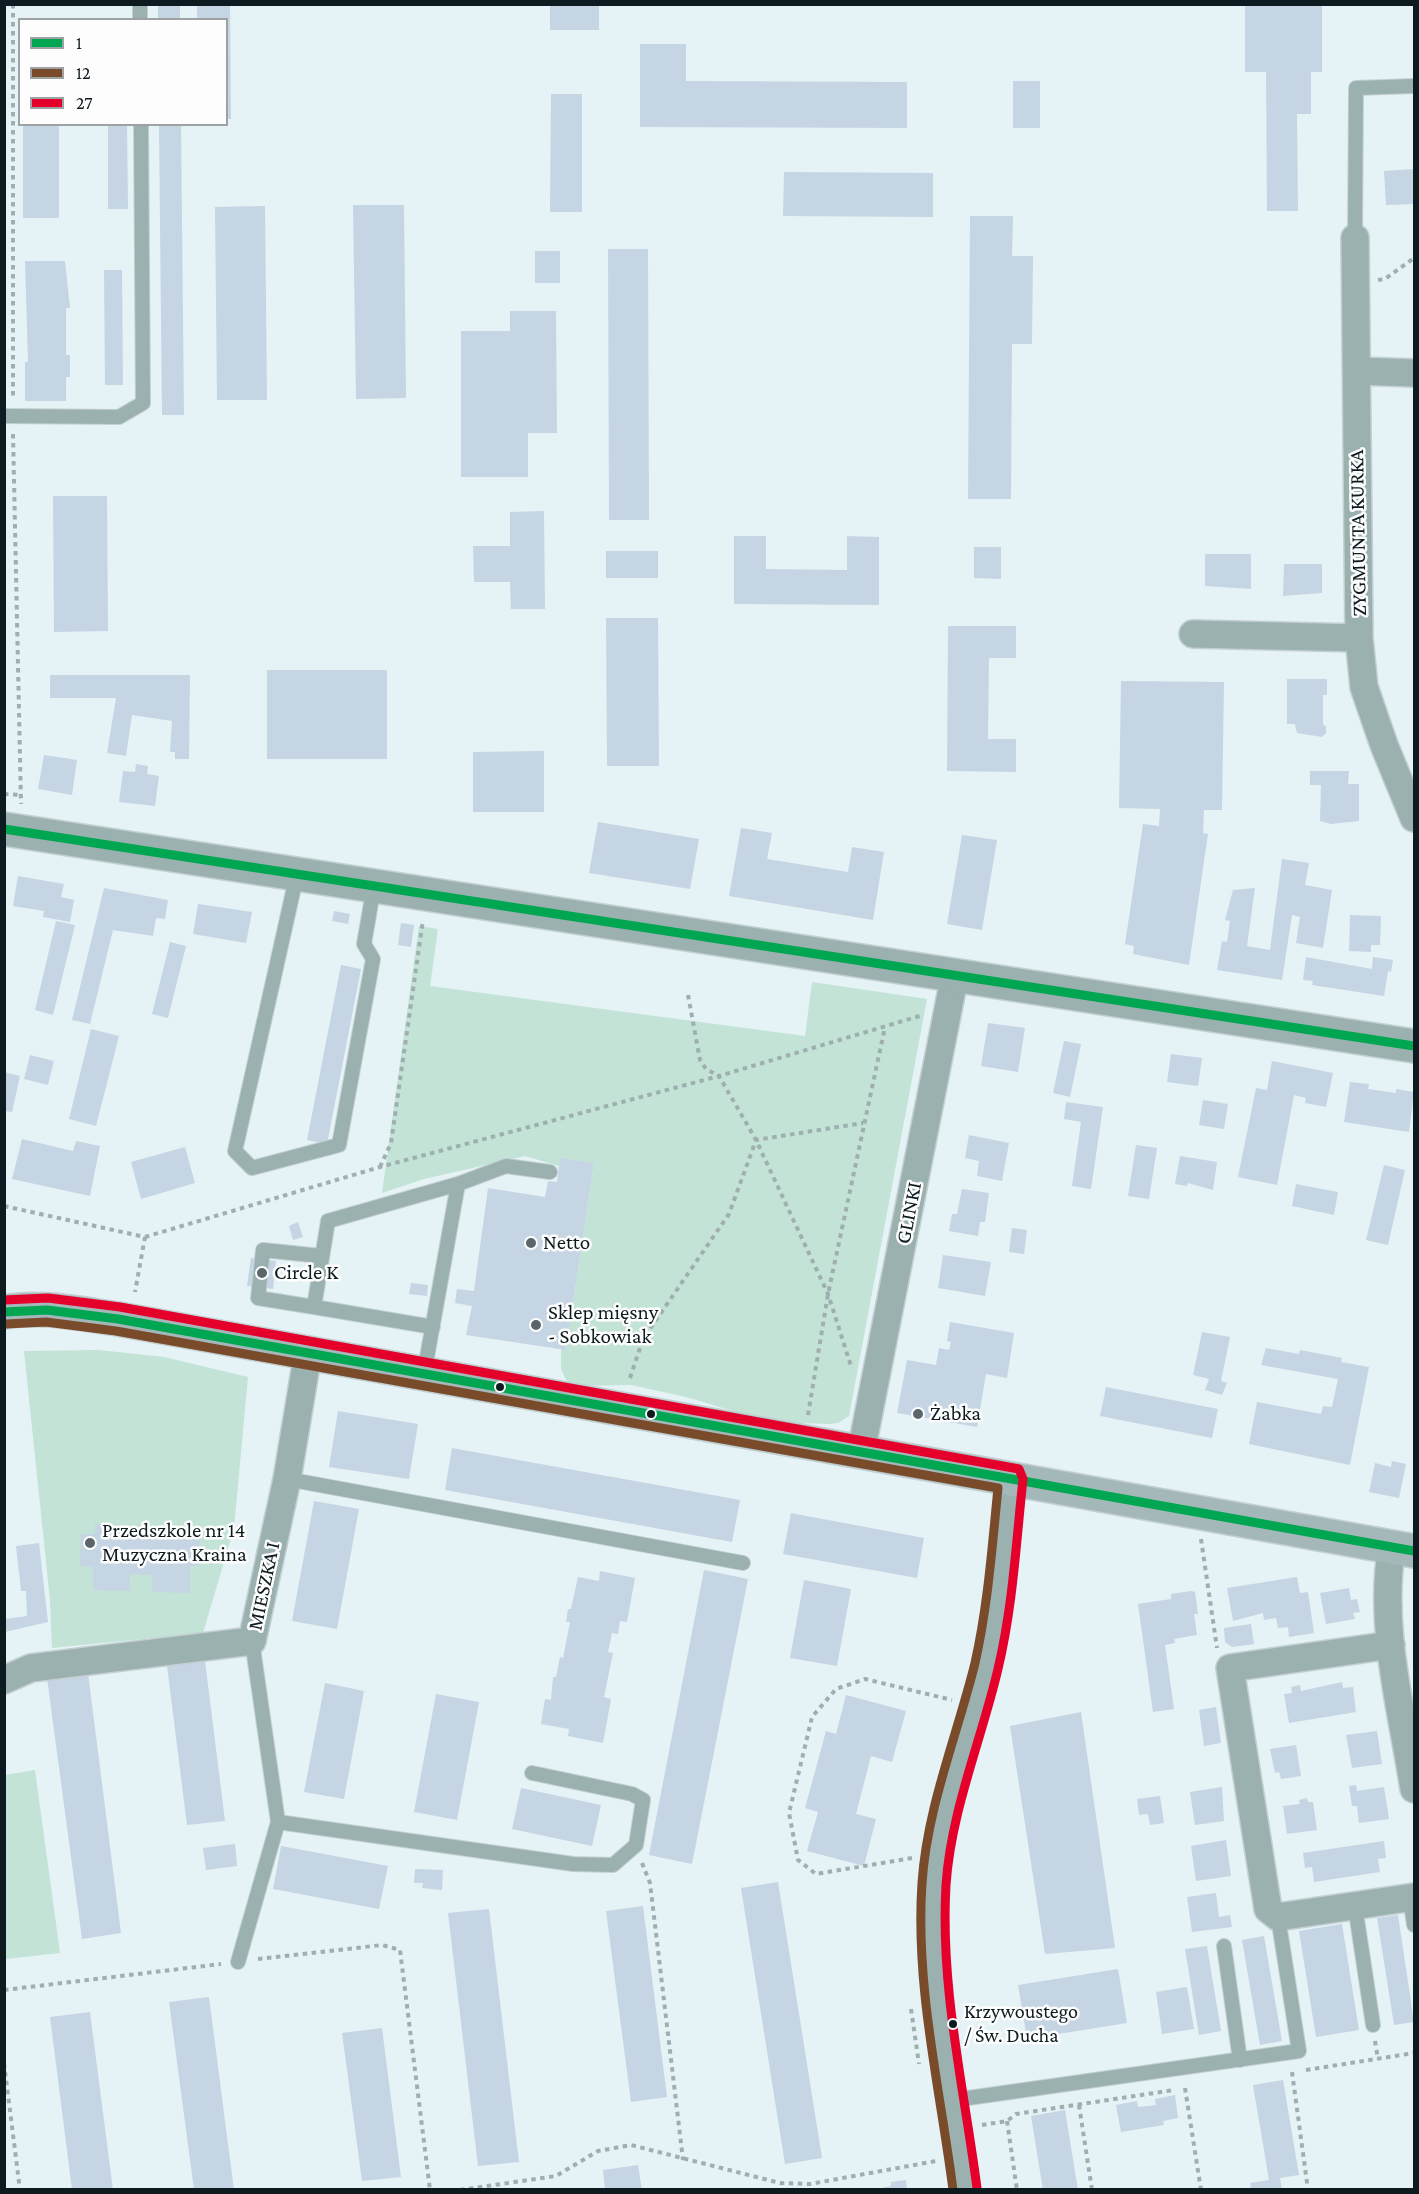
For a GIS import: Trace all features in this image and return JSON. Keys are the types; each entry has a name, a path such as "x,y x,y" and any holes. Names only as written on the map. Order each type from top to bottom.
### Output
{"main road":[{"path":"4,1312 24,1310 81,1314 1403,1549"}],"street":[{"name":"ZYGMUNTA KURKA","path":"1355,238 1359,638 1364,687 1408,785 1414,818"},
{"path":"1358,371 1414,374"},
{"path":"1193,634 1359,638"},
{"path":"4,829 956,974 1414,1047"},
{"name":"GLINKI","path":"861,1452 956,974"},
{"name":"MIESZKA I","path":"4,1680 31,1668 252,1641 287,1479 308,1353"},
{"path":"965,2190 937,1980 933,1932 934,1882 945,1808 993,1635 1011,1478"},
{"path":"1403,1549 1387,1574 1391,1645 1414,1789"},
{"path":"1391,1645 1230,1668 1268,1909 1278,1917 1412,1897"}],"lane":[{"path":"1355,238 1356,88 1414,86"},
{"path":"9,411 119,417 143,403 141,126"},
{"path":"297,874 235,1151 252,1168 339,1145 373,959 364,944 374,885"},
{"path":"314,1307 328,1221 458,1184 506,1166 550,1172"},
{"path":"424,1374 458,1184"},
{"path":"321,1256 263,1251 258,1298 433,1327"},
{"path":"287,1479 743,1563"},
{"path":"238,1962 278,1822 252,1641"},
{"path":"278,1822 573,1864 613,1865 636,1845 643,1800 632,1794 532,1773"},
{"path":"1412,1897 1414,1925"},
{"path":"1355,1906 1373,2025"},
{"path":"954,2100 1299,2051 1278,1917"},
{"path":"1224,1946 1240,2060"}],"path":[{"path":"9,411 13,4"},
{"path":"1357,281 1385,279 1414,258"},
{"path":"13,429 20,795 21,804 29,807"},
{"path":"4,794 20,795"},
{"path":"380,1167 391,1143 424,913"},
{"path":"688,995 700,1060 706,1069 719,1076 756,1140 828,1294 858,1389 873,1392"},
{"path":"4,1206 145,1237 380,1167 719,1076 950,1006"},
{"path":"807,1425 828,1294 885,1027"},
{"path":"756,1140 863,1123"},
{"path":"630,1378 643,1339 729,1214 756,1140"},
{"path":"135,1292 145,1237"},
{"path":"1201,1539 1218,1653 1230,1668"},
{"path":"918,1857 816,1874 798,1860 789,1813 812,1717 836,1689 865,1679 958,1702"},
{"path":"636,1845 650,1883 683,2160"},
{"path":"4,1990 382,1945 400,1950 430,2190"},
{"path":"4,2063 20,2190"},
{"path":"1292,2072 1308,2190"},
{"path":"1185,2088 1201,2190"},
{"path":"1079,2104 1092,2190"},
{"path":"1007,2121 1017,2190"},
{"path":"460,2190 556,2175 598,2151 631,2145 780,2183 810,2184 961,2156"}],"green space":[{"path":"419,926 438,929 430,986 805,1036 812,982 927,999 849,1416 838,1423 830,1424 770,1422 686,1397 631,1385 569,1386 561,1369 561,1349 566,1350 594,1163 559,1166 525,1156 424,1179 382,1193"},
{"path":"98,1350 164,1357 248,1377 234,1528 203,1633 52,1648 50,1600 24,1351"},
{"path":"35,1770 60,1953 5,1959 5,1775"}],"building":[{"path":"158,4 180,4 180,18 158,18"},
{"path":"197,4 230,4 231,119 228,119 228,18 197,18"},
{"path":"550,4 599,4 599,30 550,30"},
{"path":"1245,5 1322,5 1322,72 1311,72 1311,114 1297,114 1298,211 1267,211 1266,72 1245,72"},
{"path":"640,44 686,44 686,81 907,82 907,128 640,127"},
{"path":"1013,81 1040,81 1040,128 1013,128"},
{"path":"551,94 582,94 582,212 550,212"},
{"path":"23,126 59,126 59,218 23,218"},
{"path":"108,126 127,126 128,209 108,209"},
{"path":"159,126 181,126 184,415 162,415"},
{"path":"1414,169 1414,204 1386,205 1384,171"},
{"path":"784,172 933,173 933,217 783,216"},
{"path":"353,205 404,205 406,398 356,399"},
{"path":"265,206 267,400 217,400 215,207"},
{"path":"970,216 1013,216 1012,256 1033,256 1032,344 1012,344 1011,499 968,499"},
{"path":"608,249 648,249 649,520 609,520"},
{"path":"535,251 560,251 560,283 535,283"},
{"path":"25,261 65,261 70,308 66,308 66,355 70,355 70,377 66,377 66,401 25,401 25,362 28,362"},
{"path":"104,270 122,270 123,385 105,385"},
{"path":"510,311 556,311 557,433 528,433 528,477 461,477 461,331 510,331"},
{"path":"53,496 107,496 108,631 54,632"},
{"path":"544,511 545,609 511,609 510,582 474,582 473,546 510,546 510,512"},
{"path":"734,536 766,536 766,569 847,570 847,536 879,537 879,605 734,604"},
{"path":"974,547 1001,547 1001,579 974,578"},
{"path":"606,551 658,551 658,578 606,578"},
{"path":"1205,554 1251,554 1251,589 1205,586"},
{"path":"1284,564 1322,564 1322,593 1283,596"},
{"path":"606,618 658,618 659,766 607,766"},
{"path":"948,626 1016,626 1016,658 989,658 988,739 1016,739 1016,772 947,771"},
{"path":"267,670 387,670 387,759 267,759"},
{"path":"50,675 190,675 189,759 175,759 175,752 170,752 172,721 132,715 126,756 107,753 116,698 50,698"},
{"path":"1287,679 1327,679 1327,695 1323,695 1323,724 1326,727 1326,733 1322,737 1297,733 1295,724 1287,724"},
{"path":"1121,681 1224,682 1222,810 1204,810 1203,833 1208,834 1189,965 1133,954 1134,946 1125,944 1143,824 1159,826 1160,809 1119,808"},
{"path":"544,751 544,812 473,812 473,752"},
{"path":"44,755 77,760 72,795 38,789"},
{"path":"136,764 148,766 147,774 159,776 155,806 119,802 123,771 135,772"},
{"path":"1310,771 1349,771 1348,784 1359,784 1359,821 1331,824 1320,821 1321,785 1310,785"},
{"path":"598,822 699,839 690,889 589,873"},
{"path":"741,828 772,833 767,859 848,872 852,847 884,852 873,920 729,896"},
{"path":"962,835 997,840 982,930 947,924"},
{"path":"1282,859 1309,863 1305,885 1332,890 1323,948 1296,943 1300,917 1292,915 1282,980 1217,970 1222,941 1227,942 1230,921 1225,920 1233,890 1255,888 1247,946 1270,950"},
{"path":"18,876 64,884 61,897 74,900 70,922 43,917 44,911 13,906"},
{"path":"104,888 168,900 165,919 156,918 153,936 113,930 90,1024 72,1020"},
{"path":"198,904 252,912 246,943 193,934"},
{"path":"334,911 350,914 348,924 332,921"},
{"path":"1350,915 1381,916 1380,945 1371,945 1371,952 1349,951"},
{"path":"56,921 75,925 53,1015 35,1010"},
{"path":"401,923 414,925 411,947 398,945"},
{"path":"170,942 186,946 168,1018 152,1014"},
{"path":"1306,957 1372,969 1373,957 1393,960 1391,972 1388,971 1384,996 1312,985 1313,981 1303,980"},
{"path":"341,965 361,969 327,1144 307,1140"},
{"path":"988,1023 1025,1028 1018,1072 981,1066"},
{"path":"91,1029 119,1036 96,1126 69,1119"},
{"path":"1064,1041 1081,1044 1070,1097 1053,1093"},
{"path":"1171,1054 1202,1058 1198,1086 1167,1082"},
{"path":"30,1055 54,1061 48,1085 24,1079"},
{"path":"1272,1061 1333,1073 1326,1107 1305,1103 1306,1098 1294,1095 1277,1185 1238,1177 1256,1088 1267,1090"},
{"path":"4,1072 20,1076 12,1112 4,1111"},
{"path":"1350,1082 1369,1084 1368,1089 1396,1093 1396,1089 1414,1092 1409,1132 1344,1122"},
{"path":"1203,1100 1228,1104 1224,1129 1199,1125"},
{"path":"1066,1102 1103,1107 1091,1189 1072,1186 1081,1122 1064,1119"},
{"path":"969,1135 1009,1143 1002,1181 977,1176 979,1161 965,1158"},
{"path":"22,1139 73,1151 76,1141 100,1146 90,1196 12,1179"},
{"path":"1136,1145 1157,1148 1149,1199 1128,1196"},
{"path":"185,1147 195,1183 141,1199 131,1162"},
{"path":"1180,1156 1217,1162 1213,1190 1188,1183 1187,1186 1175,1184"},
{"name":"Netto","path":"560,1158 594,1163 566,1350 466,1335 472,1306 455,1303 457,1289 474,1291 488,1188 545,1197 548,1181 557,1182"},
{"path":"1384,1165 1405,1170 1388,1245 1366,1240"},
{"path":"1296,1184 1338,1192 1334,1215 1292,1206"},
{"path":"962,1189 989,1193 985,1222 980,1222 978,1236 949,1231 952,1214 957,1214"},
{"path":"298,1222 303,1237 293,1240 289,1226"},
{"path":"1012,1228 1027,1230 1024,1254 1009,1252"},
{"path":"943,1255 991,1262 985,1296 938,1288"},
{"name":"Circle K","path":"251,1258 276,1261 273,1289 247,1286"},
{"path":"411,1283 428,1285 427,1296 409,1294"},
{"path":"950,1322 1014,1333 1007,1378 986,1374 977,1427 897,1413 907,1360 936,1365 939,1348 949,1350 951,1342 947,1341"},
{"path":"1202,1332 1230,1337 1221,1381 1227,1383 1222,1395 1205,1390 1209,1379 1193,1375"},
{"path":"1266,1348 1299,1354 1300,1350 1342,1358 1341,1362 1369,1367 1350,1465 1249,1444 1257,1402 1321,1414 1323,1406 1332,1407 1338,1379 1261,1365"},
{"path":"1106,1387 1218,1409 1212,1438 1100,1416"},
{"path":"338,1411 418,1424 409,1479 329,1467"},
{"path":"452,1448 740,1500 732,1542 445,1490"},
{"path":"1392,1461 1406,1464 1399,1498 1369,1492 1375,1463 1391,1467"},
{"path":"314,1501 359,1509 337,1629 292,1621"},
{"path":"791,1513 924,1538 917,1578 783,1554"},
{"path":"95,1524 122,1525 122,1531 164,1532 164,1526 192,1526 191,1539 200,1539 199,1566 190,1566 190,1593 152,1592 152,1575 130,1574 130,1591 93,1590 93,1567 80,1566 81,1534 95,1534"},
{"path":"39,1543 48,1622 5,1632 5,1619 27,1616 26,1591 21,1591 16,1546"},
{"path":"704,1570 748,1579 692,1864 649,1855"},
{"path":"600,1571 635,1578 627,1622 620,1621 618,1634 612,1633 608,1652 613,1653 604,1697 611,1699 603,1743 568,1736 569,1729 541,1724 545,1699 551,1700 553,1677 556,1677 560,1657 563,1658 570,1622 566,1622 568,1609 571,1609 578,1577 599,1581"},
{"path":"1297,1577 1300,1593 1308,1592 1314,1633 1289,1637 1288,1627 1278,1628 1276,1618 1264,1620 1263,1613 1233,1621 1227,1588"},
{"path":"804,1580 851,1589 837,1666 790,1658"},
{"path":"1349,1588 1351,1600 1357,1599 1360,1612 1353,1613 1355,1619 1326,1624 1320,1593"},
{"path":"1195,1592 1198,1614 1194,1614 1197,1635 1174,1639 1175,1643 1165,1645 1174,1709 1153,1712 1138,1604 1171,1599 1171,1594"},
{"path":"1251,1624 1254,1644 1232,1647 1225,1642 1224,1628"},
{"path":"205,1661 225,1821 187,1825 167,1666"},
{"path":"88,1673 121,1933 82,1939 47,1678"},
{"path":"1342,1682 1343,1688 1353,1687 1356,1712 1289,1723 1284,1694 1292,1693 1291,1687 1300,1685 1301,1691"},
{"path":"325,1683 364,1691 344,1799 304,1792"},
{"path":"436,1694 479,1702 457,1820 414,1812"},
{"path":"846,1695 906,1711 892,1762 871,1756 856,1814 876,1819 864,1866 807,1851 818,1812 805,1808 826,1731 836,1734"},
{"path":"1216,1707 1221,1743 1204,1746 1199,1710"},
{"path":"1081,1712 1115,1948 1045,1954 1010,1726"},
{"path":"1377,1731 1382,1764 1352,1768 1346,1735"},
{"path":"1296,1745 1301,1776 1281,1779 1279,1772 1275,1773 1270,1749"},
{"path":"1356,1785 1357,1791 1384,1787 1389,1819 1359,1823 1357,1806 1352,1806 1349,1786"},
{"path":"1222,1787 1224,1821 1195,1825 1190,1792"},
{"path":"521,1788 601,1805 592,1846 512,1829"},
{"path":"1160,1796 1164,1823 1150,1825 1148,1814 1139,1815 1137,1799"},
{"path":"1307,1798 1308,1802 1313,1802 1317,1830 1287,1834 1283,1806 1300,1804 1299,1800"},
{"path":"1226,1840 1231,1876 1196,1881 1191,1846"},
{"path":"1384,1841 1386,1858 1378,1859 1380,1872 1314,1882 1312,1867 1305,1868 1303,1853"},
{"path":"235,1844 237,1866 206,1870 203,1848"},
{"path":"281,1846 388,1866 379,1909 273,1889"},
{"path":"415,1869 443,1870 442,1890 422,1888 423,1883 414,1883"},
{"path":"778,1882 822,2158 785,2164 741,1888"},
{"path":"1216,1893 1219,1917 1230,1915 1232,1927 1192,1932 1187,1897"},
{"path":"643,1906 667,2097 631,2102 606,1911"},
{"path":"489,1909 519,2162 478,2166 448,1913"},
{"path":"1398,1915 1414,2022 1394,2025 1377,1918"},
{"path":"1342,1924 1359,2030 1316,2037 1299,1931"},
{"path":"1264,1936 1282,2041 1260,2045 1242,1940"},
{"path":"1207,1946 1221,2031 1199,2035 1185,1949"},
{"path":"1118,1969 1127,2023 1027,2039 1018,1985"},
{"path":"1187,1987 1194,2029 1162,2034 1156,1992"},
{"path":"209,1997 234,2190 194,2190 169,2002"},
{"path":"90,2012 113,2190 72,2190 50,2017"},
{"path":"382,2028 401,2177 362,2181 342,2033"},
{"path":"1283,2080 1299,2175 1280,2178 1282,2190 1251,2190 1250,2183 1269,2180 1253,2085"},
{"path":"1175,2095 1178,2118 1163,2121 1164,2125 1121,2132 1116,2105 1137,2101 1138,2107 1156,2105 1155,2099"},
{"path":"1065,2110 1078,2190 1043,2190 1031,2116"},
{"path":"638,2165 642,2190 605,2190 603,2170"},
{"path":"906,2180 907,2190 873,2190 891,2186 891,2182"}],"transit line":[{"name":"1","path":"4,829 1414,1046"},
{"name":"27","path":"4,1300 48,1298 120,1307 1019,1469 1023,1479 1014,1574 1003,1645 991,1696 960,1803 946,1885 946,1961 954,2037 977,2188"},
{"name":"1","path":"4,1312 47,1310 118,1319 1414,1551"},
{"name":"12","path":"6,1324 46,1322 116,1331 998,1488 989,1576 975,1663 936,1799 922,1883 921,1922 925,1999 953,2190"}],"place":[{"name":"Netto","path":"531,1243"},
{"name":"Circle K","path":"262,1273"},
{"name":"Sklep mięsny - Sobkowiak","path":"536,1325"},
{"name":"Żabka","path":"918,1414"},
{"name":"Przedszkole nr 14 Muzyczna Kraina","path":"90,1543"},
{"name":"Krzywoustego / Św. Ducha","path":"953,2024"}]}
